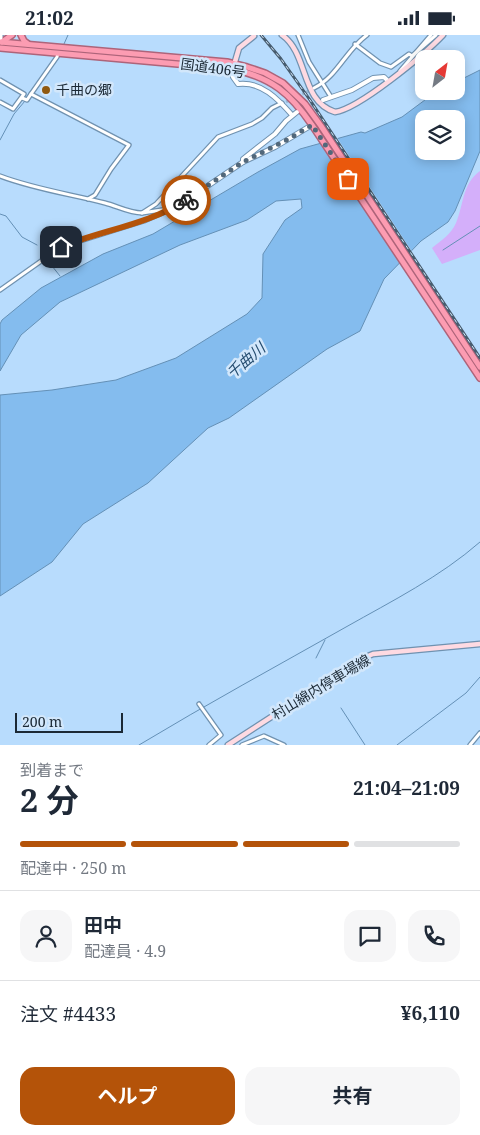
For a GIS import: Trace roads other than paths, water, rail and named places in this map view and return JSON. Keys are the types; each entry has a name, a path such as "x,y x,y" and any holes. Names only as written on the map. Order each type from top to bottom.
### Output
{"highway":[{"path":"0,44 12,35"},
{"path":"22,35 24,41 28,44"},
{"name":"国道406号","path":"0,44 28,44 59,50"},
{"name":"国道406号","path":"0,44 234,67 265,73 283,83 305,104 321,126 480,367"},
{"name":"国道406号","path":"234,67 258,76 278,87 299,106 480,378"}],"main road":[{"path":"282,35 296,50 314,97 328,110 340,111 399,74 443,35"},
{"path":"234,67 240,48 254,36"},
{"name":"村山綿内停車場線","path":"228,745 361,659 373,654 480,643"}],"street":[{"path":"0,44 1,35"},
{"path":"298,35 309,63 331,97"},
{"path":"314,88 323,83 344,60 355,44 367,35"},
{"path":"355,44 373,59 387,67 399,63 407,55 412,56 423,49 436,35"},
{"path":"399,74 427,36"},
{"path":"22,98 27,101 59,50"},
{"path":"234,67 233,77 238,84 244,83 260,87 284,103 295,114 275,134 243,159 243,162"},
{"path":"323,100 352,90 373,78 384,77 388,81"},
{"path":"0,81 24,94 13,109 0,101"},
{"path":"31,94 129,145 95,195 88,199"},
{"path":"142,213 160,200 218,137 252,124 262,118 272,108 284,103"},
{"path":"0,290 61,247 144,221 175,208 243,162 314,127"},
{"path":"0,176 22,185 88,199 136,213 175,208"},
{"path":"199,705 221,735 209,745"},
{"path":"470,745 480,733"},
{"path":"242,745 264,736 284,745"}],"water":[{"name":"千曲川","path":"480,70 480,151 455,211 448,222 421,241 384,279 360,331 327,349 229,418 208,428 148,483 83,524 52,562 0,596 0,395 52,390 116,380 176,358 247,314 262,298 263,254 285,220 302,208 301,199 276,201 247,220 180,245 60,302 21,335 0,371 0,324 2,320 41,288 103,254 153,234 300,149 361,132 365,133 402,117 425,100 465,100 465,78"}],"waterway":[{"path":"64,44 68,35"},
{"path":"28,95 33,88"},
{"path":"0,140 14,114 25,101"},
{"path":"0,214 6,216 22,237 37,245"},
{"path":"443,250 480,226"},
{"path":"48,261 60,276"},
{"path":"139,745 415,588 465,555 480,542"},
{"path":"316,658 325,640"},
{"path":"397,745 466,693 480,677"},
{"path":"341,708 365,745"}],"tunnel":[{"path":"286,102 313,89"},
{"path":"300,111 321,101"}],"railway":[{"path":"261,35 281,59 310,100 480,358"}],"place":[{"name":"千曲の郷","path":"46,90"}]}
